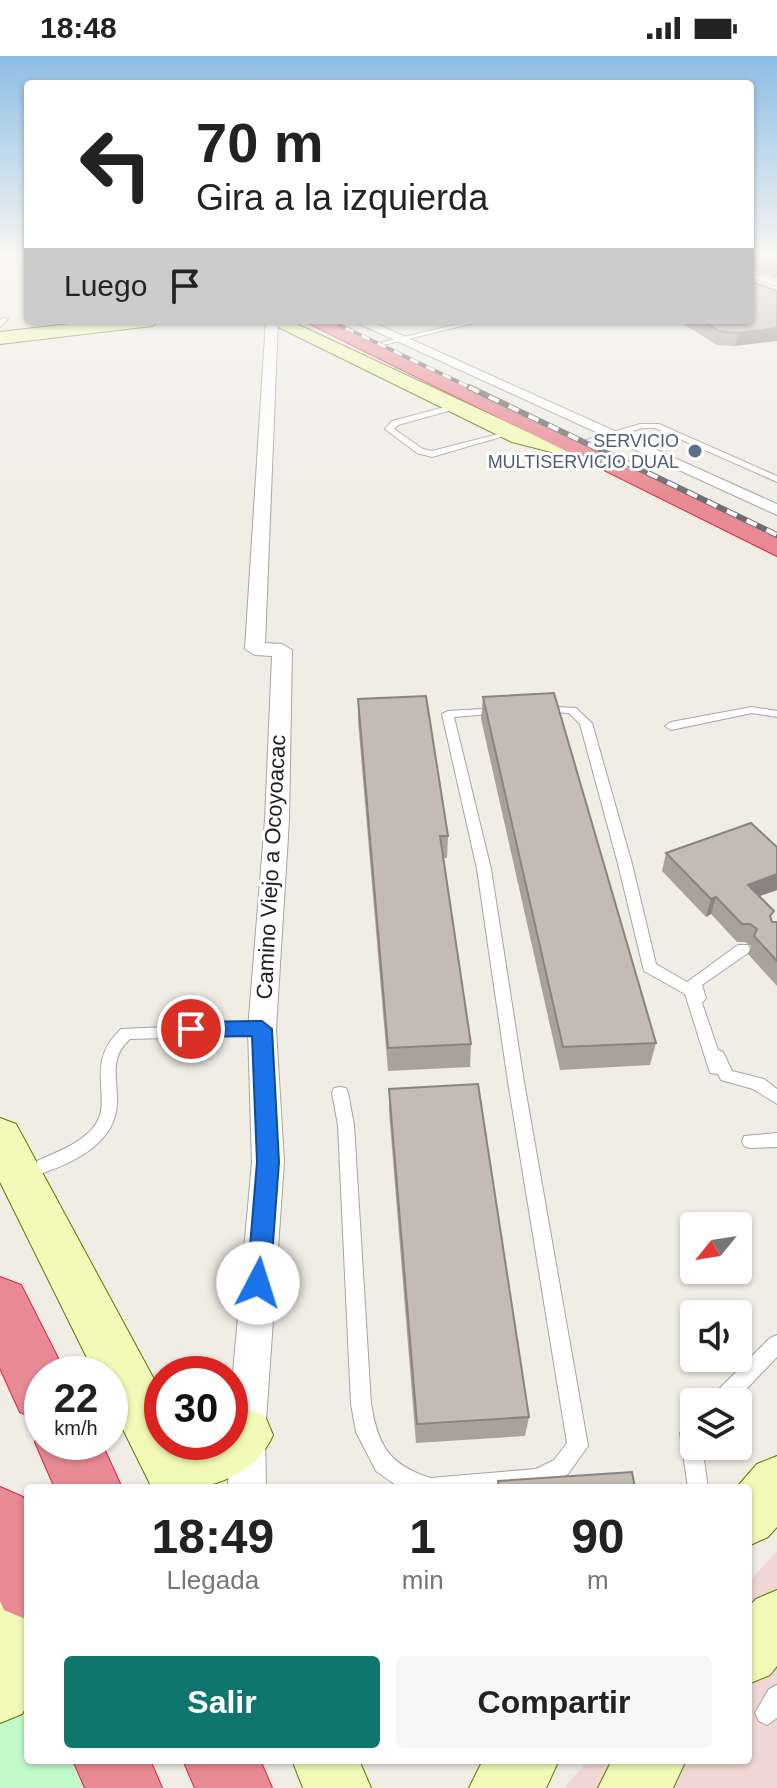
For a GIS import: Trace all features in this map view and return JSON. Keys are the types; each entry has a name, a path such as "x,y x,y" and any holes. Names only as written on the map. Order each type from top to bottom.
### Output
{"highway":[{"path":"326,336 372,358 427,378"},
{"path":"345,336 777,547"},
{"path":"0,1304 25,1356"},
{"path":"76,1460 87,1484"},
{"path":"0,1520 24,1577"},
{"path":"113,1764 124,1788"},
{"path":"223,1764 234,1788"}],"main road":[{"path":"307,336 510,433 578,450"},
{"path":"738,528 777,556"},
{"path":"0,1137 176,1476 207,1460"},
{"path":"752,1512 777,1484"},
{"path":"0,1692 17,1661 24,1607"},
{"path":"752,1648 777,1620"},
{"path":"326,1764 338,1788"},
{"path":"502,1788 523,1764"},
{"path":"631,1788 651,1764"}],"street":[{"name":"Camino Viejo a Ocoyoacac","path":"248,1410 268,1162 262,1029 277,820 282,650 255,649 272,336"},
{"path":"395,336 777,510"},
{"name":"Camino Viejo a Ocoyoacac","path":"246,1460 247,1484"}],"lane":[{"path":"367,347 410,336"},
{"path":"456,406 395,423 389,429 420,451 432,454 510,433"},
{"path":"578,450 615,434 656,426 777,479"},
{"path":"478,1484 538,1479 561,1467 578,1446 516,1082 484,869 448,714 564,708 580,715 586,723 621,850 649,967 691,991 720,1067 758,1084 777,1097"},
{"path":"671,726 752,710 777,714"},
{"path":"720,1067 694,983 743,949"},
{"path":"43,1166 85,1145 101,1131 107,1119 106,1062 115,1044 126,1033 262,1029"},
{"path":"340,1093 346,1125 361,1404 366,1432 383,1464 417,1484"},
{"path":"750,1141 777,1140"},
{"path":"734,1388 777,1344"},
{"path":"694,1460 697,1484"}],"shaded area":[{"path":"777,1551 777,1788 564,1788 585,1764 752,1764 752,1579"}],"green space":[{"path":"0,1547 24,1603 24,1764 93,1764 103,1788 0,1788"}],"building":[{"path":"554,693 656,1043 563,1047 483,697"},
{"path":"426,696 448,836 440,836 471,1044 388,1048 358,699"},
{"path":"751,823 777,847 777,874 748,885 774,911 770,916 772,922 777,922 777,961 754,936 757,929 750,924 742,924 716,897 711,899 666,853"},
{"path":"478,1084 529,1417 417,1424 389,1089"},
{"path":"632,1472 634,1484 498,1484 498,1481"}],"railway":[{"path":"362,336 473,389"},
{"path":"469,387 777,535"}],"place":[{"name":"SERVICIO MULTISERVICIO DUAL","path":"695,451"}],"route":[{"path":"191,1029 262,1029 268,1162 258,1283"}]}
